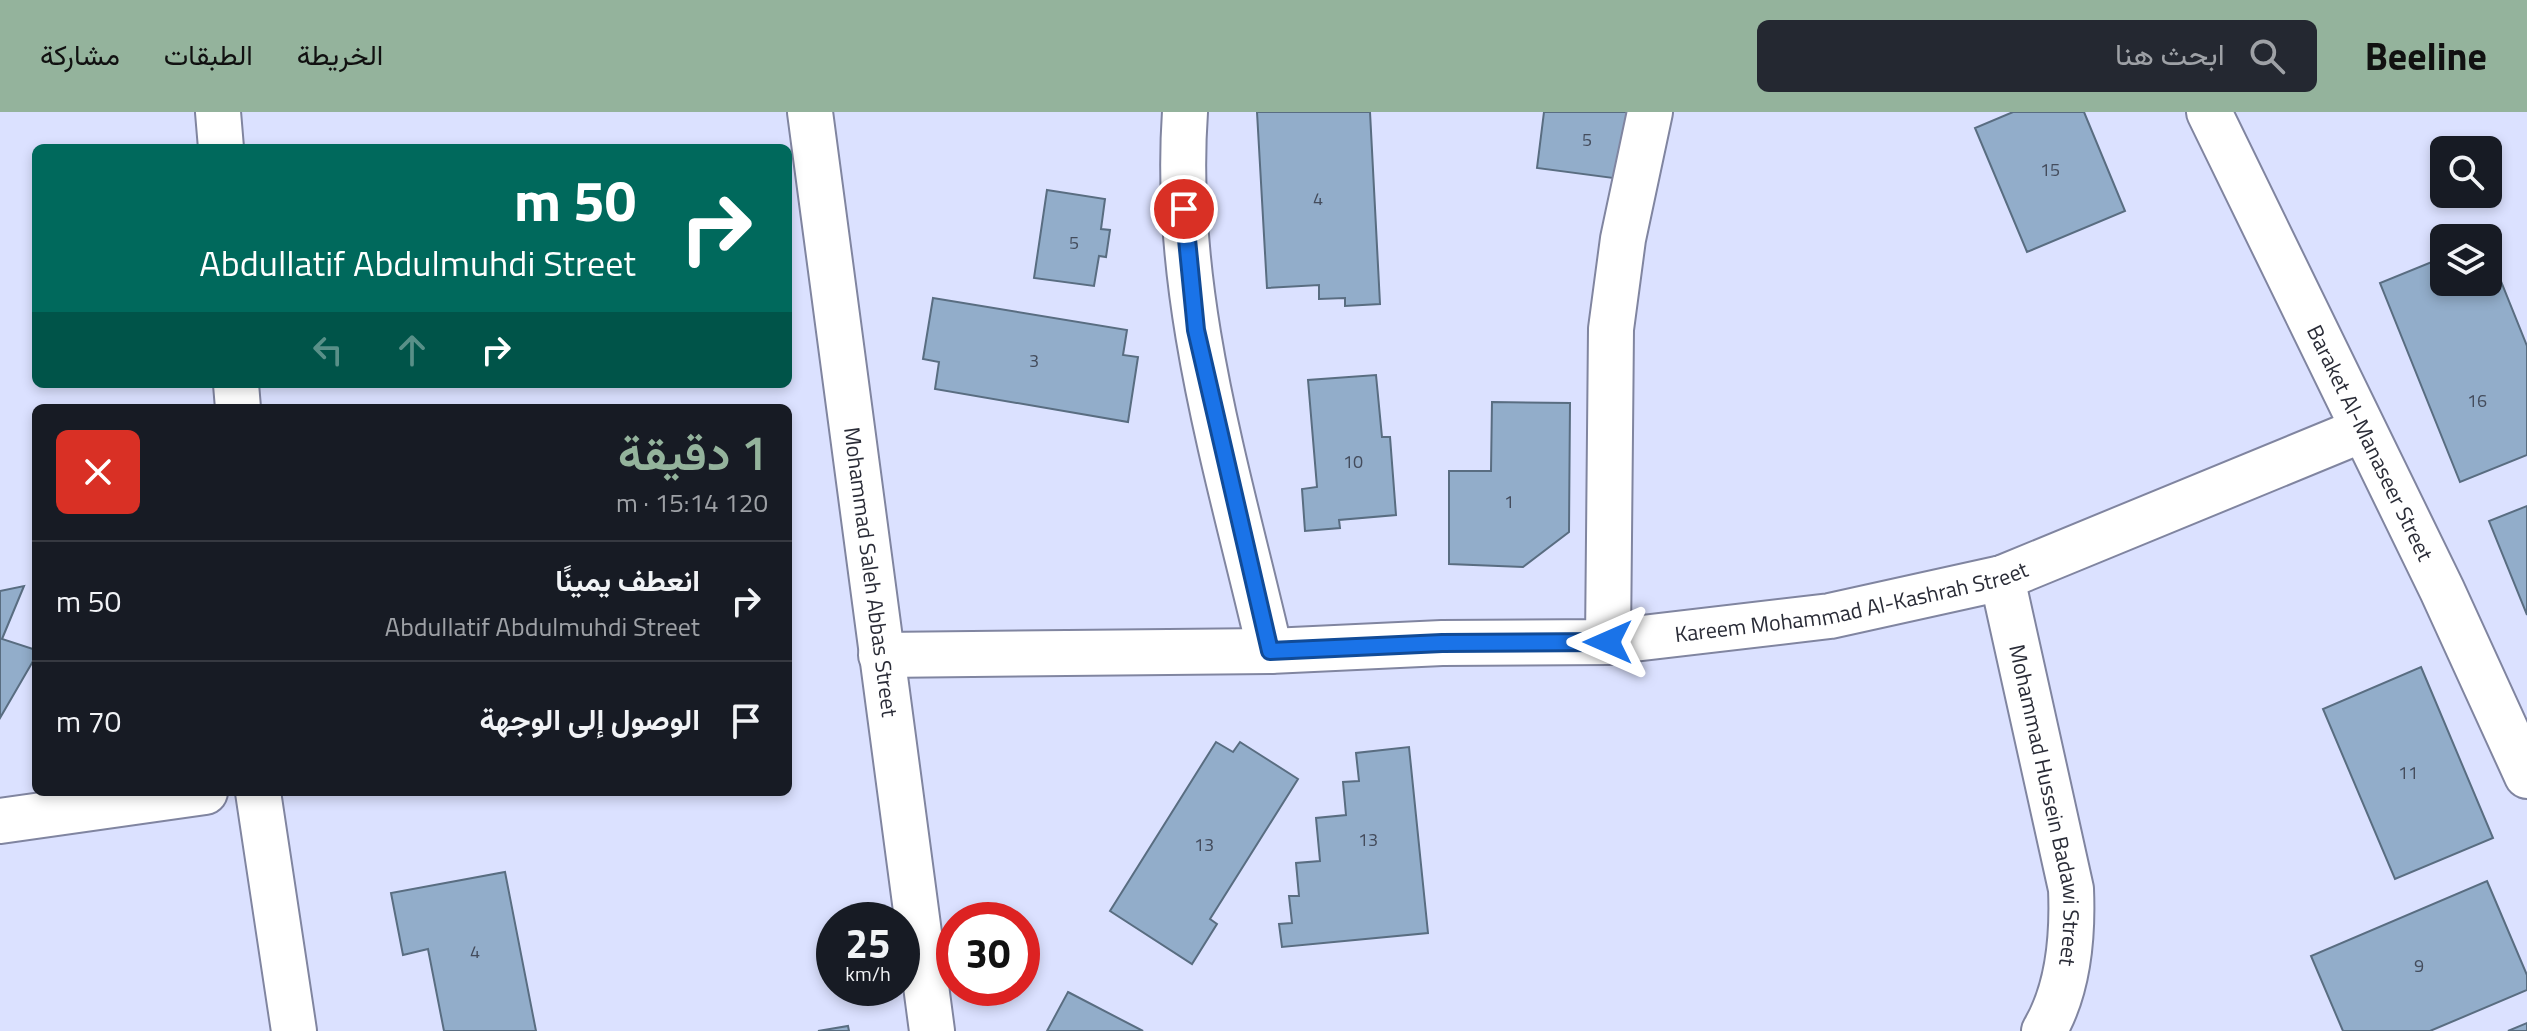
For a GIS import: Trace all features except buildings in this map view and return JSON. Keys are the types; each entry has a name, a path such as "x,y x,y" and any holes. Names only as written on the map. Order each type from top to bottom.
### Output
{"street":[{"path":"218,112 221,144"},
{"name":"Mohammad Saleh Abbas Street","path":"810,112 932,1031"},
{"path":"1185,112 1184,236 1196,330 1270,651"},
{"path":"1608,642 1611,329 1623,239 1650,112"},
{"name":"Baraket Al-Manaseer Street","path":"2209,112 2481,671 2527,776"},
{"name":"Kareem Mohammad Al-Kashrah Street","path":"881,655 1270,651 1442,643 1608,642 1830,616 2002,578 2362,430"},
{"name":"Mohammad Hussein Badawi Street","path":"2002,578 2071,889 2072,936 2063,980 2044,1031"},
{"path":"0,821 177,796"},
{"path":"259,796 294,1031"}],"route":[{"path":"1184,209 1184,236 1196,330 1270,651 1442,643 1608,642"}]}
